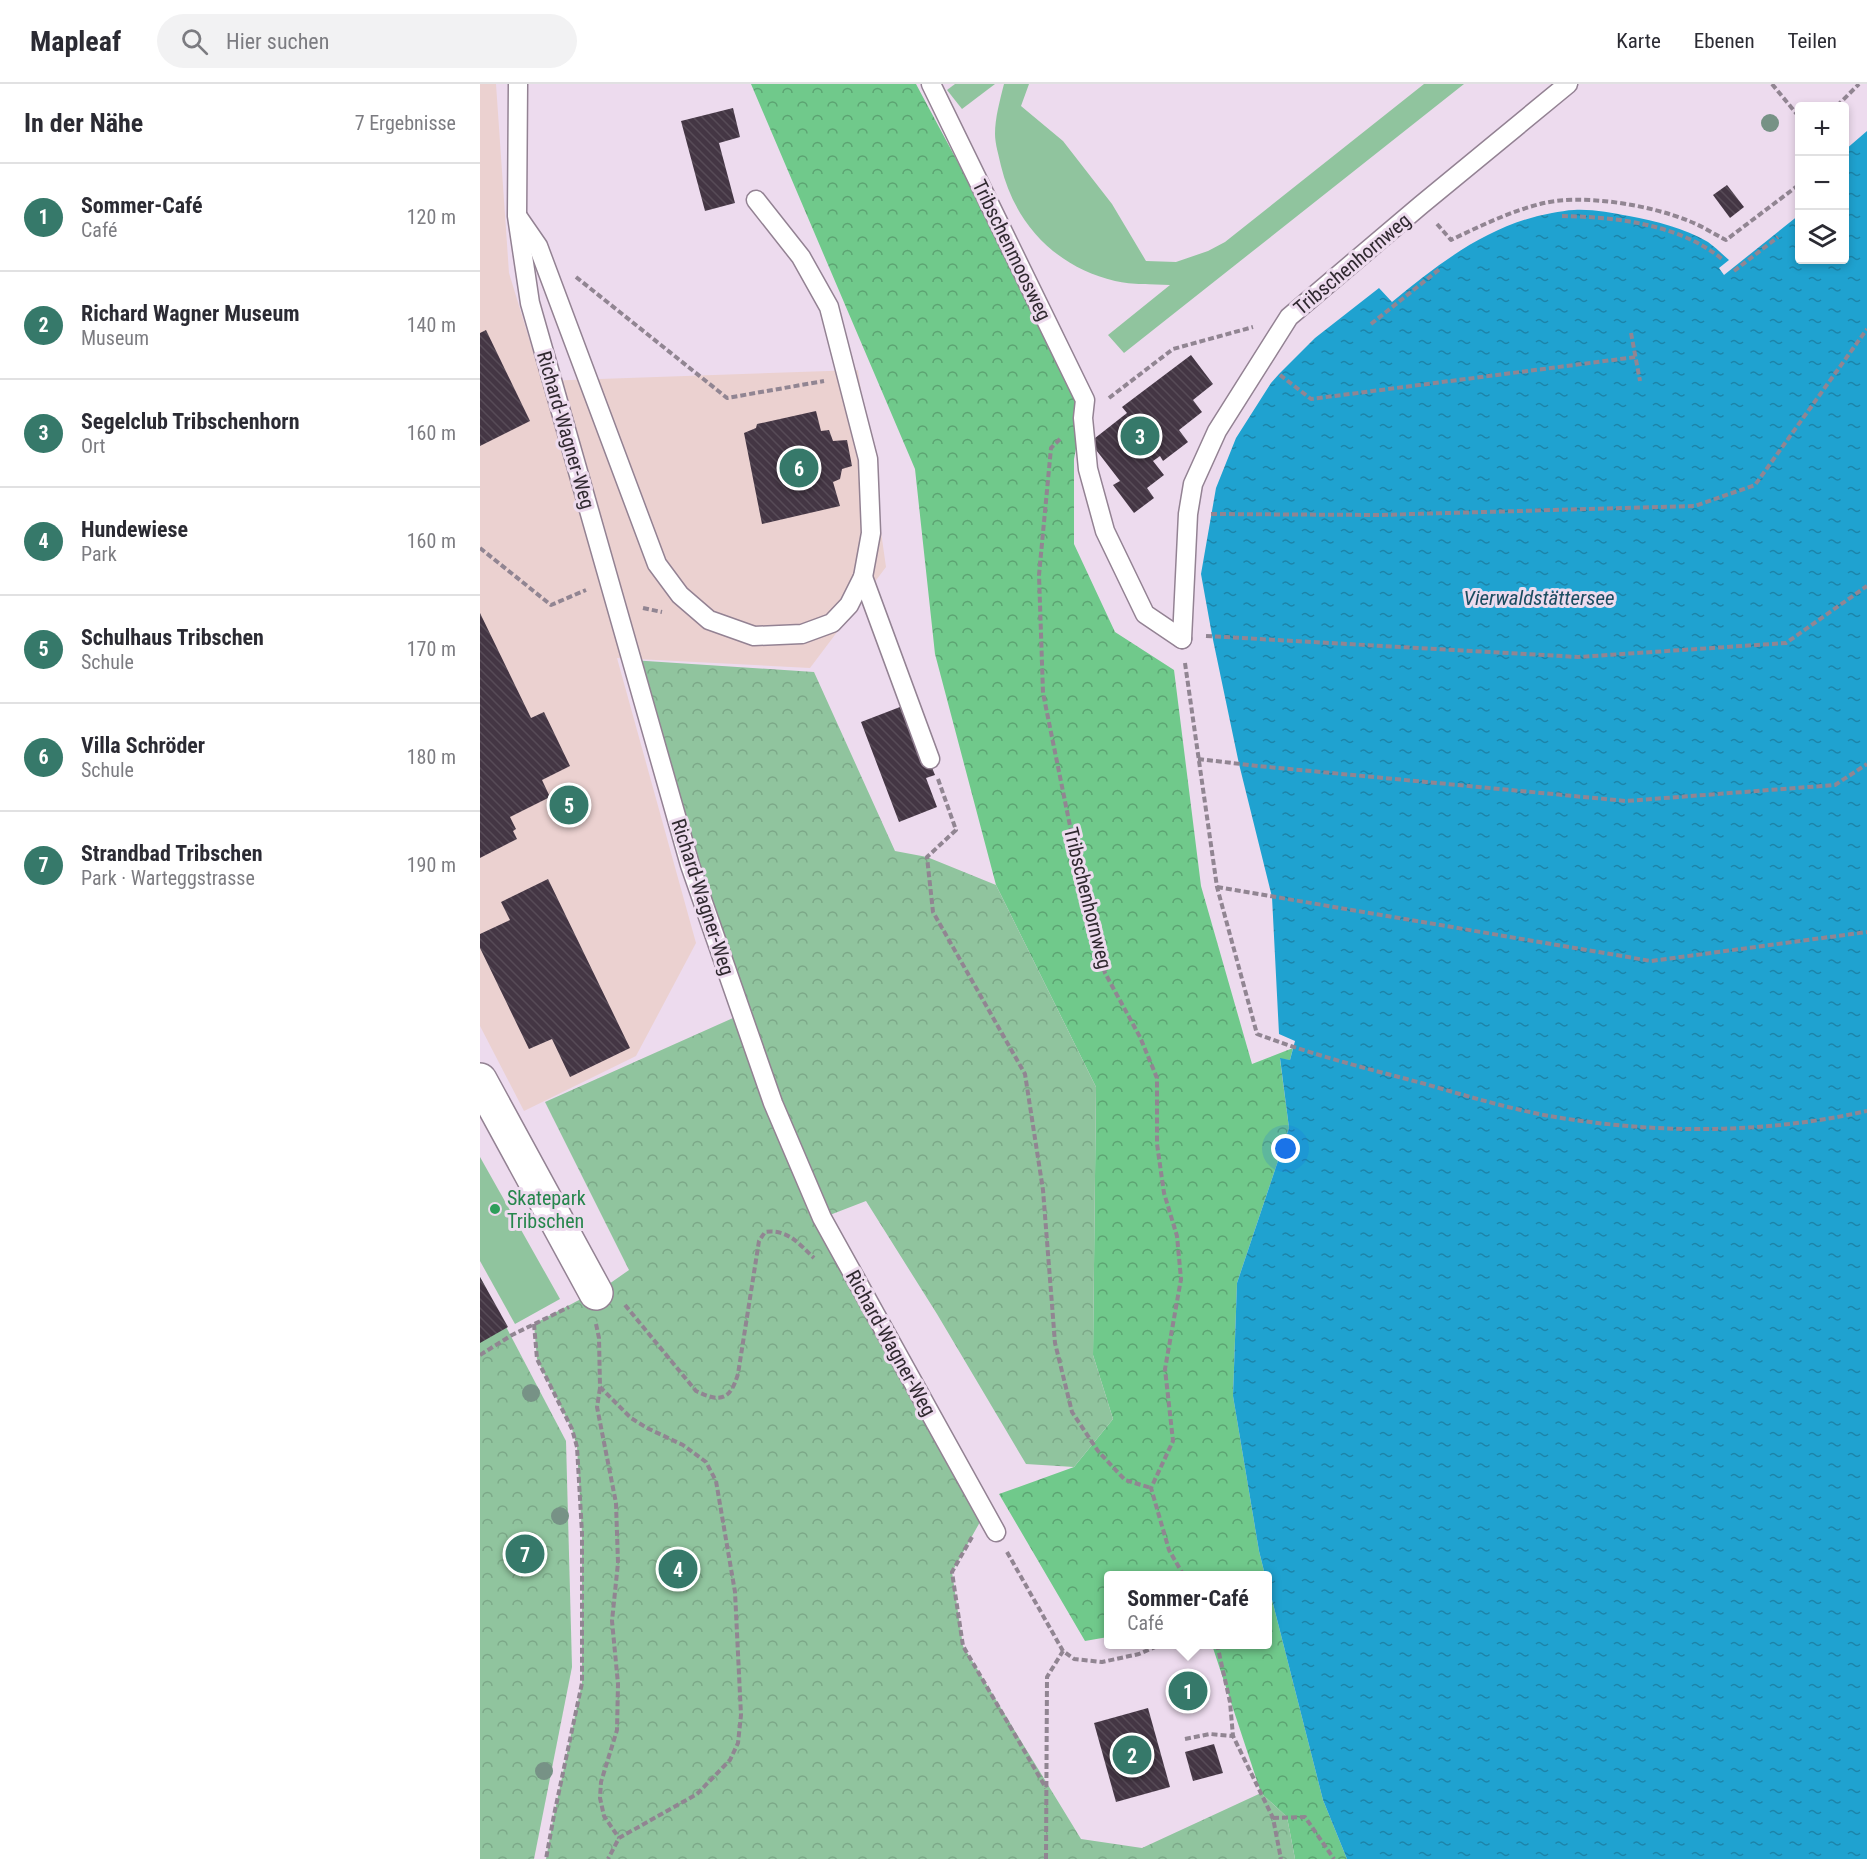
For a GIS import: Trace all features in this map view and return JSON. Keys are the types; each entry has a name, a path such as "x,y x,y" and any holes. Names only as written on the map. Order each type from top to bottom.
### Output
{"street":[{"path":"480,1080 604,1304"}],"lane":[{"name":"Richard-Wagner-Weg","path":"518,84 517,216 530,303 690,865 773,1103 822,1218 996,1532"},
{"name":"Tribschenmoosweg","path":"931,84 1085,400 1083,418 1088,469 1106,531 1144,614 1182,639"},
{"name":"Tribschenhornweg","path":"1289,317 1568,84"},
{"path":"517,216 538,246 657,564 680,595 709,620 754,636 802,634 832,624 849,604 863,577 871,533 868,459 829,307 801,257 756,200"},
{"path":"1182,639 1188,514 1193,484 1217,431 1289,317"},
{"path":"863,577 930,759"}],"path":[{"path":"1772,84 1795,112"},
{"path":"1841,102 1859,84"},
{"path":"1421,205 1451,240 1503,215 1543,203 1584,199 1646,208 1689,221 1726,240 1795,188"},
{"path":"1562,216 1598,218 1658,229 1707,247 1722,259"},
{"path":"1734,271 1778,237"},
{"path":"538,246 727,399 847,376"},
{"path":"1371,324 1441,268"},
{"name":"Tribschenhornweg","path":"1083,418 1173,349 1289,317"},
{"path":"1210,514 1378,515 1695,506 1755,485 1867,328"},
{"path":"1631,333 1640,381"},
{"path":"1279,374 1311,399 1636,357"},
{"name":"Tribschenhornweg","path":"1051,448 1039,575 1043,693 1080,875 1105,973 1140,1037 1157,1078 1157,1144 1164,1193 1177,1236 1181,1280 1165,1369 1173,1441 1151,1488"},
{"path":"480,548 551,605 609,580"},
{"path":"1212,635 1578,657 1786,643 1867,586"},
{"path":"1182,639 1217,887 1257,1034 1293,1048 1484,1101 1554,1116 1623,1126 1693,1130 1763,1128 1867,1111"},
{"path":"930,759 956,830 927,857 933,912 1025,1074 1043,1191 1054,1344 1072,1412 1098,1451 1125,1480 1151,1488 1169,1551 1182,1571"},
{"path":"1198,759 1626,801 1835,785 1867,764"},
{"path":"1217,887 1651,961 1867,932"},
{"path":"604,1304 696,1391 710,1398 723,1397 733,1390 738,1374 759,1241 765,1232 776,1230 789,1235 814,1258"},
{"path":"604,1304 599,1338 600,1388 597,1407 616,1503 618,1563 612,1621 618,1684 617,1730 601,1782 600,1798 604,1816 619,1838"},
{"path":"480,1355 534,1324 537,1359 572,1429 577,1447 582,1533 582,1683 546,1859"},
{"path":"600,1388 631,1418 683,1445 706,1462 716,1481 735,1592 741,1715 738,1743 730,1760 697,1794 619,1838 608,1859"},
{"path":"985,1513 952,1572 963,1646 1046,1788"},
{"path":"996,1532 1063,1651 1074,1659 1102,1662 1139,1654 1150,1649"},
{"path":"1218,1649 1230,1702 1233,1736 1273,1818 1281,1859"},
{"path":"1046,1859 1047,1677 1063,1651"},
{"path":"1185,1739 1210,1734 1233,1736"},
{"path":"1273,1818 1305,1817 1334,1859"}],"shaded area":[{"path":"480,84 496,84 509,273 542,381 858,370 886,567 810,668 617,658 696,943 636,1056 524,1111 480,1026"}],"green space":[{"path":"751,84 916,84 1085,400 1074,459 1074,544 1115,632 1174,670 1201,886 1252,1064 1293,1048 1290,1060 1280,1059 1289,1128 1237,1283 1233,1396 1264,1571 1104,1571 1104,1638 1085,1641 999,1494 1074,1467 1113,1419 1093,1355 1096,1087 996,885 935,654 915,469"},
{"path":"955,84 995,84 962,109 947,90"},
{"path":"1004,84 1029,84 1021,106 1063,141 1112,204 1146,261 1176,262 1208,251 1225,242 1424,84 1464,84 1124,353 1108,335 1170,285 1135,284 1115,281 1094,274 1074,265 1041,240 1016,206 1001,166 995,134"},
{"path":"631,660 814,672 895,851 927,857 996,885 1096,1087 1093,1355 1113,1419 1074,1467 1026,1464 937,1314 866,1201 822,1218 985,1513 952,1572 963,1646 1081,1839 1142,1848 1261,1793 1287,1817 1295,1859 546,1859 582,1683 582,1533 577,1447 572,1429 537,1359 534,1324 609,1284 629,1270 545,1102 742,1014"},
{"name":"Skatepark Tribschen","path":"480,1157 560,1299 515,1324 480,1261"},
{"path":"480,1277 566,1441 572,1667 534,1859 480,1859"},
{"path":"1272,1600 1323,1800 1347,1859 1295,1859 1287,1817 1261,1793 1213,1649 1272,1649"}],"water":[{"name":"Vierwaldstättersee","path":"1867,131 1867,1859 1347,1859 1323,1800 1272,1600 1272,1571 1264,1571 1259,1551 1233,1396 1237,1283 1289,1128 1280,1058 1290,1060 1295,1041 1279,1034 1272,897 1239,764 1201,574 1216,488 1236,438 1271,383 1315,338 1379,288 1392,302 1428,273 1466,247 1507,226 1529,218 1571,210 1588,210 1649,220 1680,229 1708,242 1729,260 1719,268 1724,275 1795,218 1795,264 1849,264 1849,147"}],"building":[{"path":"733,108 740,137 719,143 735,203 705,211 681,121"},
{"path":"1727,185 1744,207 1730,218 1713,195"},
{"path":"486,330 530,421 480,446 480,333"},
{"path":"1191,355 1213,384 1193,400 1202,412 1179,430 1188,442 1163,461 1160,456 1153,461 1164,475 1147,488 1154,498 1134,513 1113,485 1120,481 1090,442 1127,413 1122,407"},
{"path":"816,411 821,431 829,430 833,441 847,440 852,466 842,469 840,479 833,482 840,506 762,524 744,433 756,428 757,424"},
{"path":"480,613 531,718 544,712 570,766 542,780 550,797 510,817 516,829 513,831 517,839 480,858"},
{"path":"900,707 914,743 921,740 935,775 926,778 937,807 899,822 861,722"},
{"path":"548,879 630,1048 570,1077 552,1039 529,1049 480,948 480,934 510,920 501,902"},
{"path":"480,1277 508,1327 480,1343"},
{"path":"1202,1676 1207,1694 1174,1705 1168,1687"},
{"path":"1148,1708 1170,1787 1116,1802 1094,1723"},
{"path":"1214,1744 1223,1773 1193,1781 1185,1752"}],"place":[{"name":"Segelclub Tribschenhorn","path":"1140,436"},
{"name":"Villa Schröder","path":"799,468"},
{"name":"Schulhaus Tribschen","path":"569,805"},
{"name":"Skatepark Tribschen","path":"495,1209"},
{"name":"Strandbad Tribschen","path":"525,1554"},
{"name":"Hundewiese","path":"678,1569"},
{"name":"Sommer-Café","path":"1188,1691"},
{"name":"Richard Wagner Museum","path":"1132,1755"}]}
